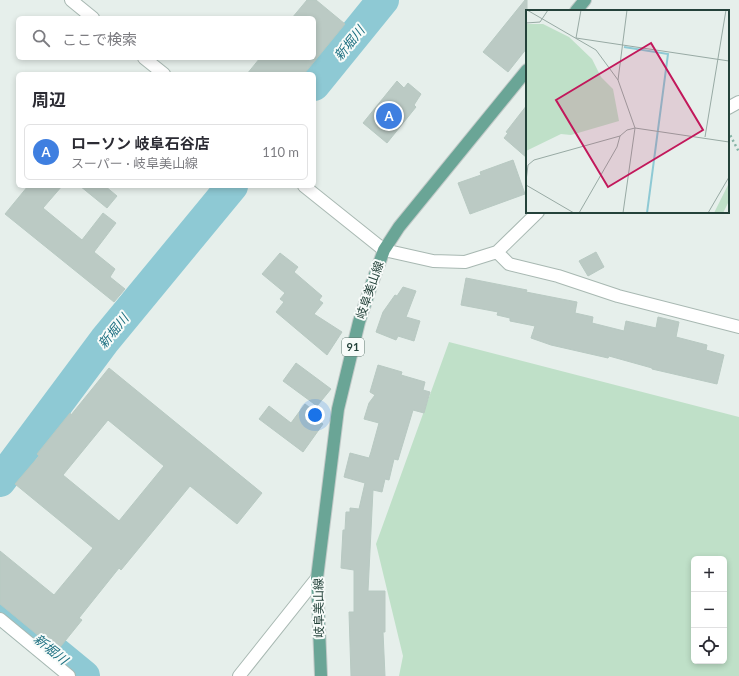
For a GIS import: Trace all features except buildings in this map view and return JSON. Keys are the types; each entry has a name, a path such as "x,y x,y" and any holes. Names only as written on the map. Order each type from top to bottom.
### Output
{"main road":[{"path":"577,10 585,0"},
{"name":"岐阜美山線","path":"321,676 317,578 338,408 359,322 384,250 399,227 526,71"}],"street":[{"path":"71,0 91,16"},
{"path":"146,60 162,72"},
{"path":"729,107 739,102"},
{"path":"306,188 384,250 433,261 465,262 497,252 537,213"},
{"path":"497,252 509,264 558,276 618,296 739,327"},
{"path":"239,676 317,578"},
{"path":"0,619 69,676"}],"path":[{"path":"729,133 739,152"}],"green space":[{"path":"449,342 739,417 739,676 399,676 403,656 376,544"}],"waterway":[{"name":"新堀川","path":"316,83 383,0"},
{"name":"新堀川","path":"0,481 105,340 230,188"},
{"name":"新堀川","path":"0,607 84,676"}],"place":[{"name":"ローソン 岐阜石谷店","path":"389,116"}]}
